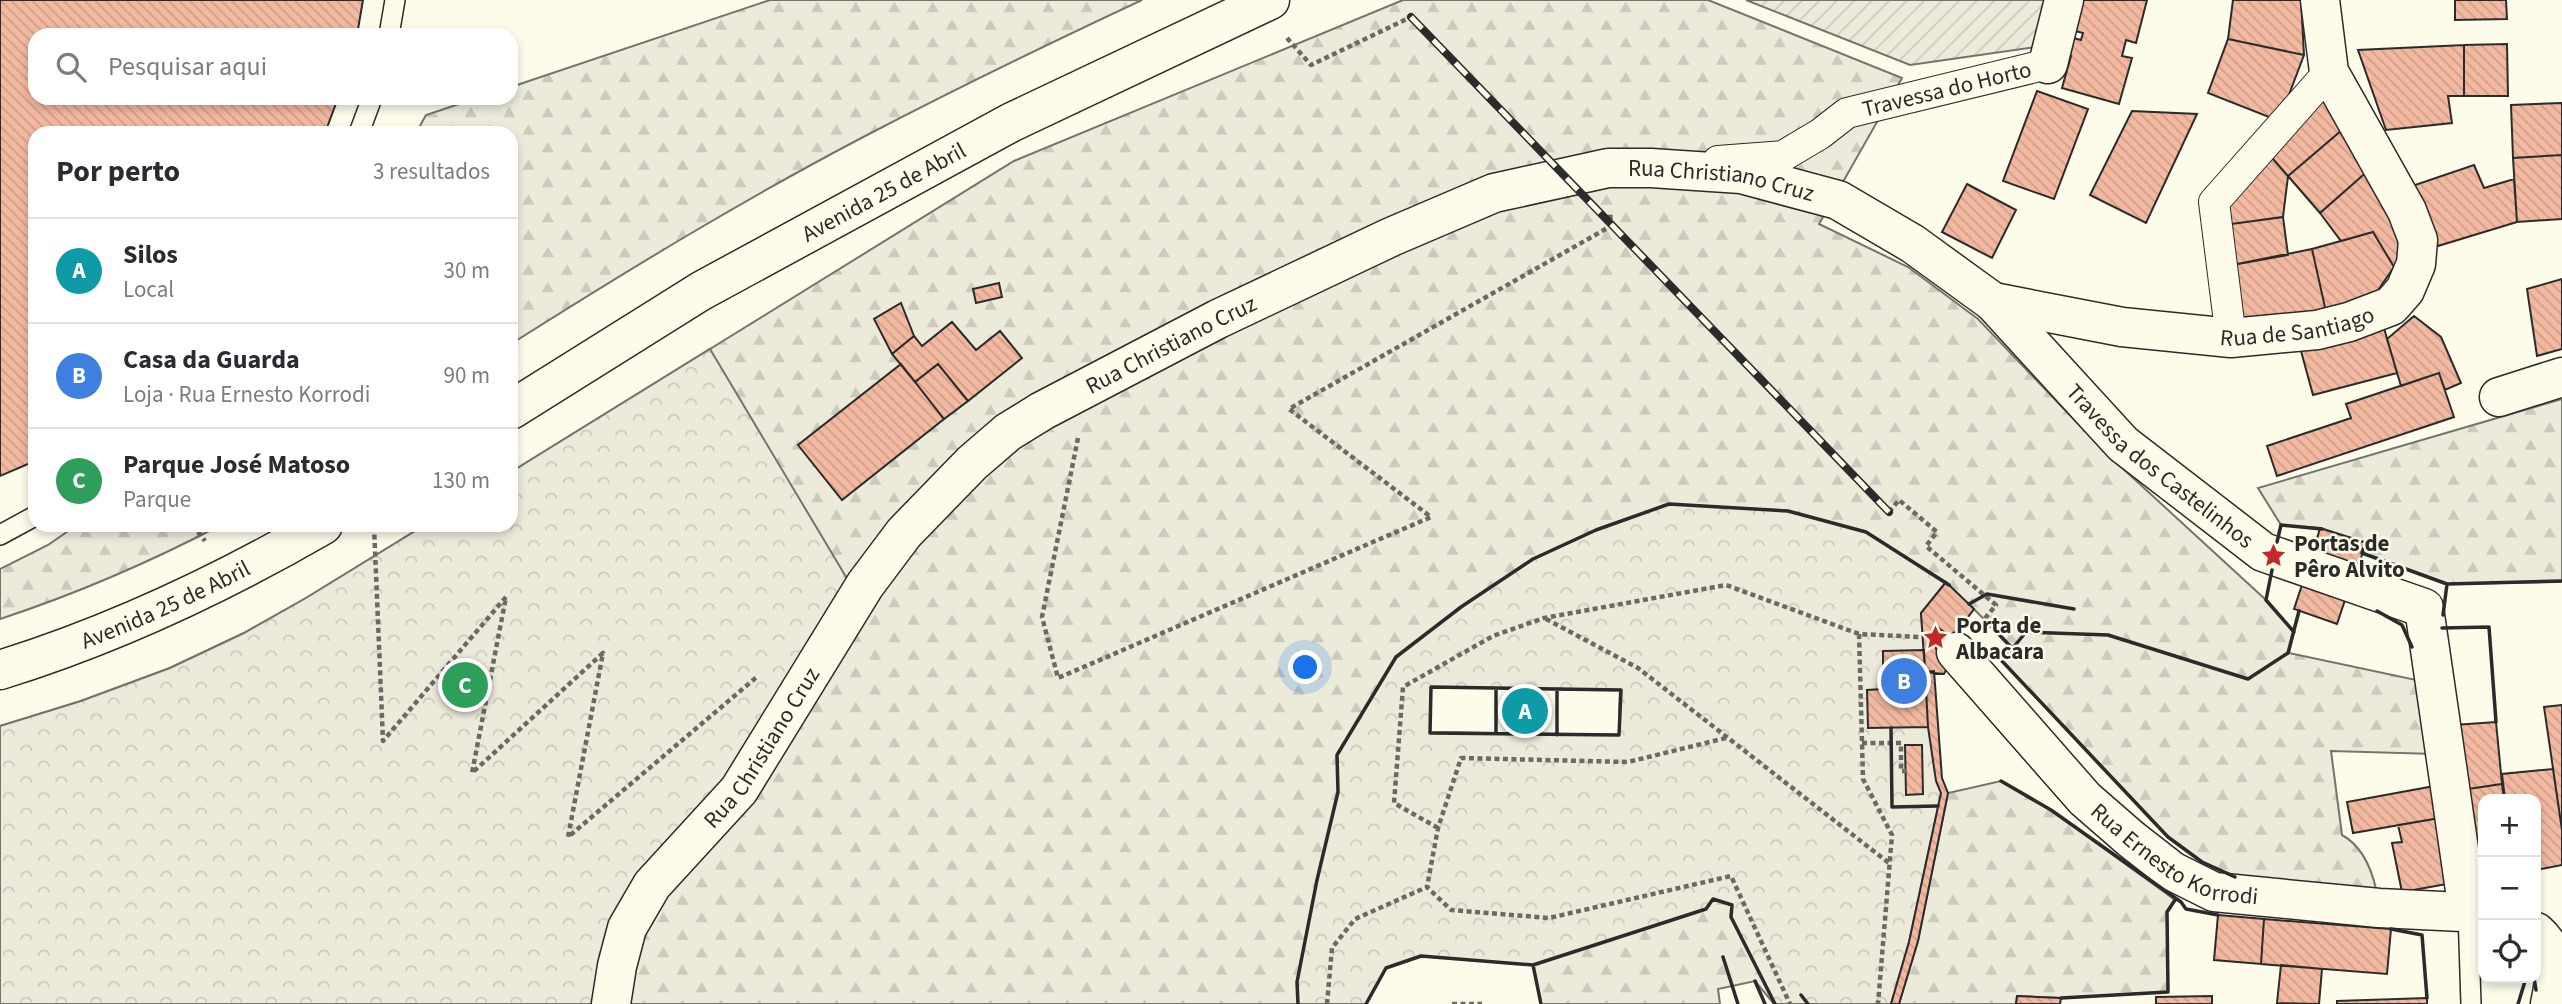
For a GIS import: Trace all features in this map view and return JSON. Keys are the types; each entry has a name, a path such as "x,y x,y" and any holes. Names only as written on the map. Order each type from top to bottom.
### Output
{"street":[{"name":"Travessa do Horto","path":"1625,168 1783,156 1820,135 1847,113 2048,64 2064,0"},
{"name":"Rua de Santiago","path":"1993,302 2122,327 2231,338 2317,330 2349,322 2390,306 2405,290 2416,264 2418,240 2407,211 2329,72 2320,0"},
{"name":"Avenida 25 de Abril","path":"518,406 701,291 1012,121 1277,17"},
{"path":"2231,338 2214,202 2329,72"},
{"name":"Rua Christiano Cruz","path":"611,1004 627,928 652,885 740,790 865,585 904,533 948,485 1008,432 1089,386 1218,319 1391,237 1494,193 1608,168 1741,174 1838,200 1913,244 1993,302"},
{"name":"Travessa dos Castelinhos","path":"1993,302 2123,444 2263,552 2424,608 2476,912"},
{"path":"2499,397 2562,376"},
{"name":"Avenida 25 de Abril","path":"0,670 200,592 310,532"},
{"name":"Rua Ernesto Korrodi","path":"1940,645 2085,799 2172,872 2214,892 2379,908 2476,912"},
{"path":"2541,936 2546,940 2555,960 2556,986"}],"lane":[{"path":"389,28 395,0"},
{"path":"362,126 369,105"},
{"path":"0,535 28,520"},
{"path":"2471,1004 2476,912"}],"path":[{"path":"1277,17 1311,65 1410,17"},
{"path":"1089,386 1042,617 1058,678 1431,517 1289,409 1611,226"},
{"path":"1438,828 1394,803 1403,687 1493,636 1544,618 1726,585 1859,634 1940,645 1996,605 1926,546 1937,532 1899,500 1889,512"},
{"path":"198,532 206,543"},
{"path":"374,532 383,741 506,597 472,773 603,653 568,837 759,675"},
{"path":"1544,618 1638,668 1889,863"},
{"path":"1859,634 1863,779 1892,835 1878,1004"},
{"path":"1427,887 1438,828 1461,758 1628,762 1726,738"},
{"path":"1862,743 1900,743 1901,771 1906,771"},
{"path":"1427,887 1451,910 1549,918 1731,876 1790,1004"},
{"path":"1327,1004 1332,948 1355,919 1427,887"},
{"path":"1452,1004 1482,1004"}],"green space":[{"path":"770,0 1142,0 971,82 823,158 688,235 518,340 518,126 420,126 426,115 456,105 518,105 518,85"},
{"path":"1403,0 1708,0 1902,78 1819,224 1908,267 1978,319 2107,454 2266,600 2294,632 2289,653 2421,681 2435,754 2331,751 2342,835 2355,845 2365,858 2376,889 2235,876 2202,862 2168,837 2002,661 2012,648 1969,604 1905,556 1867,1004 1774,1004 1755,981 1718,989 1720,1004 1541,1004 1533,965 1421,956 1386,968 1366,1004 1318,881 1297,982 1298,1004 0,1004 0,726 81,701 170,668 244,633 414,532 518,532 518,468 1014,161","holes":["1396,657 1537,689 1620,690 1619,735 1430,733"]},
{"path":"1746,0 2047,0 2036,47 1910,65"},
{"path":"710,349 858,597 631,920 613,1004 0,1004 0,726 81,701 170,668 244,633 414,532 518,532 518,468"},
{"path":"2562,399 2562,581 2447,584 2362,553 2365,542 2320,528 2281,525 2258,488"},
{"path":"1669,504 1788,511 1866,532 1946,582 1921,613 1941,793 1909,942 1891,1004 1775,1004 1731,917 1732,905 1713,899 1706,909 1533,965 1421,956 1386,968 1366,1004 1298,1004 1297,982 1338,792 1337,755 1396,657 1461,607 1533,559 1596,530","holes":["1431,687 1620,690 1619,735 1430,732"]},
{"path":"67,532 207,532 112,576 0,619 0,569 48,545"},
{"path":"2001,781 2051,810 2175,900 2167,912 2168,992 2061,998 2017,996 2016,1004 1899,1004 1918,941 1948,793"}],"building":[{"path":"0,0 363,0 358,28 28,28 28,105 335,105 328,126 28,126 28,464 0,476"},
{"path":"2074,0 2147,0 2136,43 2126,40 2122,56 2132,58 2119,104 2062,88 2071,56 2062,53 2066,36 2081,40 2083,33 2067,29"},
{"path":"2233,0 2301,0 2304,55 2228,39"},
{"path":"2455,0 2506,0 2507,19 2455,20"},
{"path":"2228,39 2304,55 2279,121 2208,93"},
{"path":"2507,44 2508,96 2464,96 2464,45"},
{"path":"2464,45 2464,96 2448,96 2452,123 2386,130 2358,50"},
{"path":"2037,91 2088,109 2054,199 2003,181"},
{"path":"2332,91 2349,124 2288,176 2266,151"},
{"path":"2562,103 2562,155 2513,158 2511,105"},
{"path":"2132,111 2197,114 2146,223 2090,195"},
{"path":"2349,124 2370,169 2320,213 2288,176"},
{"path":"2266,151 2288,176 2283,217 2224,225 2219,202"},
{"path":"2562,155 2562,219 2517,222 2513,158"},
{"path":"2474,165 2484,188 2514,179 2517,222 2438,246 2409,187"},
{"path":"2370,169 2410,245 2394,267 2373,232 2341,241 2320,213"},
{"path":"1967,184 2016,210 1992,258 1942,232"},
{"path":"2283,217 2288,255 2232,265 2224,225"},
{"path":"2373,232 2394,267 2374,296 2326,312 2312,249"},
{"path":"2312,249 2326,312 2238,318 2232,265"},
{"path":"2562,279 2562,349 2537,356 2527,289"},
{"path":"999,283 1002,297 976,303 973,289"},
{"path":"901,303 914,336 892,354 874,319"},
{"path":"2414,316 2441,337 2461,383 2445,390 2439,373 2401,386 2387,339"},
{"path":"952,322 976,350 1000,331 1022,358 968,401 938,364 915,382 892,354 914,336 922,346"},
{"path":"2384,328 2397,373 2313,395 2301,351"},
{"path":"901,364 944,419 842,500 798,445"},
{"path":"938,364 968,401 944,419 915,382"},
{"path":"2439,373 2454,417 2277,476 2267,446 2351,418 2346,404"},
{"path":"2320,528 2366,543 2356,573 2311,559"},
{"path":"2304,579 2347,594 2337,624 2294,609"},
{"path":"1946,582 1974,609 1952,638 1937,627 1936,649 1952,658 1944,674 1925,672 1921,613"},
{"path":"1924,650 1928,727 1868,728 1867,690 1883,689 1883,651"},
{"path":"1934,671 1942,778 1948,793 1918,941 1899,1004 1891,1004 1909,942 1941,793 1936,781 1928,727 1925,672"},
{"path":"2562,705 2562,830 2544,707"},
{"path":"2496,722 2502,784 2461,790 2454,725"},
{"path":"1905,745 1922,745 1923,794 1906,795"},
{"path":"2553,769 2562,830 2562,865 2541,869 2541,794 2504,794 2502,774"},
{"path":"2502,784 2503,794 2478,794 2478,882 2475,882 2461,790"},
{"path":"2440,785 2446,817 2353,833 2347,802"},
{"path":"2446,817 2458,882 2402,892 2392,843 2402,842 2398,825"},
{"path":"2218,915 2264,919 2261,964 2214,960"},
{"path":"2264,919 2391,929 2387,974 2261,964"},
{"path":"2281,965 2322,969 2319,1004 2277,1003"},
{"path":"2017,996 2061,998 2060,1004 2016,1004"},
{"path":"2212,996 2212,1004 2156,1004 2156,997"},
{"path":"2427,998 2427,1004 2337,1004 2337,1001"}],"railway":[{"path":"1411,17 1889,512"}],"wall":[{"path":"1298,1004 1297,982 1338,792 1337,755 1396,657 1461,607 1533,559 1596,530 1669,504 1788,511 1866,532 1949,585"},
{"path":"2277,542 2281,525 2322,529"},
{"path":"2363,549 2362,553 2447,584 2562,581"},
{"path":"2272,570 2266,600 2294,632"},
{"path":"2443,615 2447,584"},
{"path":"1969,604 1987,594 2074,609"},
{"path":"2235,877 2202,862 2168,837 2002,661 2026,632 2108,635 2248,679 2288,653 2299,611"},
{"path":"2377,611 2402,625 2412,647"},
{"path":"1987,622 2012,648"},
{"path":"2442,628 2489,627 2496,722"},
{"path":"1431,687 1621,690 1619,735 1430,733 1431,687"},
{"path":"1496,688 1496,733"},
{"path":"1557,689 1557,735"},
{"path":"1891,728 1892,807 1938,806"},
{"path":"2001,781 2051,810 2181,902 2186,909 2218,915"},
{"path":"1366,1004 1386,968 1421,956 1533,965 1706,909 1713,899 1732,905 1731,917 1775,1004"},
{"path":"2061,998 2168,992 2167,912 2175,900"},
{"path":"2391,929 2422,935 2427,998"},
{"path":"1723,957 1738,1004"},
{"path":"1533,965 1541,1004"},
{"path":"1755,981 1765,1004"},
{"path":"2518,1004 2524,983"},
{"path":"2535,983 2536,990"},
{"path":"1801,995 1808,1004"}],"place":[{"name":"Portas de Pêro Alvito","path":"2274,556"},
{"name":"Porta de Albacara","path":"1936,638"},
{"name":"Casa da Guarda","path":"1904,681"},
{"name":"Parque José Matoso","path":"465,685"},
{"name":"Silos","path":"1525,711"}]}
